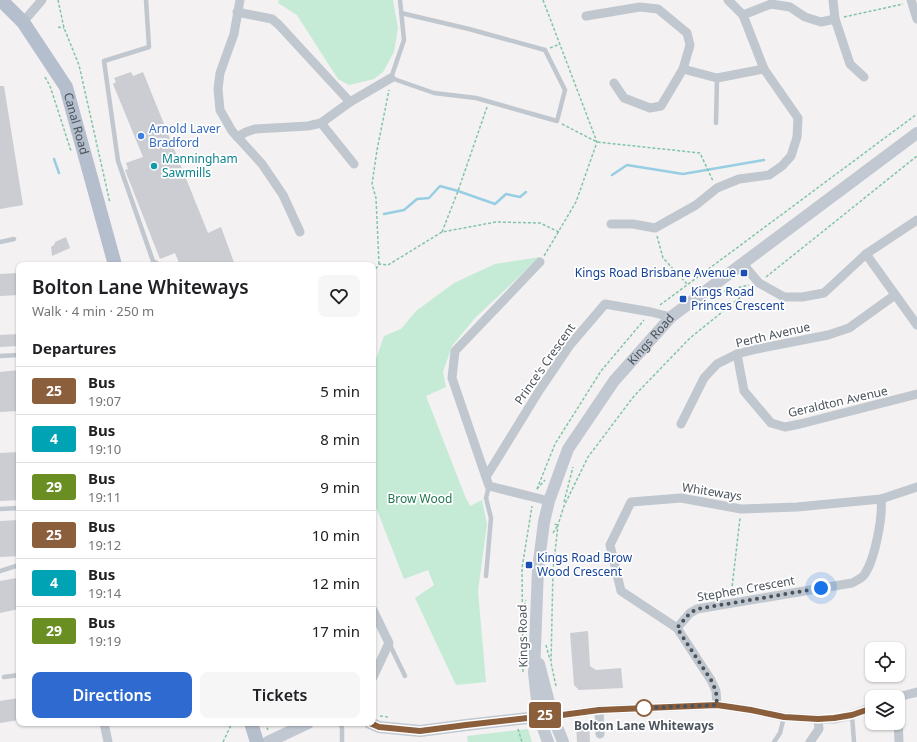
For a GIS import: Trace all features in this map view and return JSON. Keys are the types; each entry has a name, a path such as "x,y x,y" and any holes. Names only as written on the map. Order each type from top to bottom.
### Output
{"main road":[{"name":"Canal Road","path":"1,0 23,22 66,87 114,262"},
{"path":"252,726 257,742"}],"street":[{"path":"23,22 42,0"},
{"path":"240,0 234,34 220,73 218,89 220,110 232,131 262,164 284,195 300,232"},
{"path":"611,224 633,224 655,228 696,205 717,188 739,179 769,175 782,166 791,156 797,137 798,118 764,69 742,15 728,0"},
{"path":"833,0 834,19 850,64 864,77"},
{"path":"911,1 917,20"},
{"path":"742,15 771,4 790,7 805,17 821,22 834,19"},
{"path":"586,16 640,6 658,9 686,33 690,45 683,68 661,106 650,108 624,98 614,83"},
{"path":"238,12 272,19 350,102"},
{"path":"683,68 718,78 764,69"},
{"path":"237,137 255,129 308,126 321,123 350,102 391,78"},
{"path":"321,123 354,164"},
{"name":"Kings Road","path":"548,742 539,716 534,673 535,610 544,522 549,501 568,449 614,381 671,317 917,133"},
{"path":"742,263 759,283 784,297 802,297 824,293 866,254 917,220"},
{"path":"866,254 917,325"},
{"path":"540,262 455,351 452,378 489,486 549,501"},
{"name":"Perth Avenue","path":"681,424 704,378 717,364 737,354 828,335 849,328 895,295"},
{"name":"Prince's Crescent","path":"486,477 539,391 570,345 605,304 671,317"},
{"name":"Geraldton Avenue","path":"737,354 744,391 771,422 785,426 800,424 917,394"},
{"name":"Whiteways","path":"717,705 716,691 711,680 677,628 620,591 610,545 632,502 680,498 741,509 797,507 881,499 917,488"},
{"name":"Stephen Crescent","path":"677,628 690,613 697,609 852,583 864,576 872,560 882,509 881,499"},
{"path":"376,616 389,644 376,671"},
{"name":"Kings Road","path":"535,644 552,714 563,742"},
{"path":"905,695 917,692"},
{"path":"376,726 420,731 552,714 562,715 599,710 717,705 784,717 818,719 852,715 865,710"},
{"path":"599,710 600,734"},
{"path":"810,742 819,729 818,719"},
{"path":"105,726 108,742"},
{"path":"269,738 300,726"},
{"path":"899,730 899,742"}],"lane":[{"path":"146,0 149,47 104,61 118,161 153,261 155,262"},
{"path":"400,0 401,13 404,40 391,78 434,93 476,98 557,121 565,90 545,50 469,29 401,13"},
{"path":"716,123 718,78"},
{"path":"0,242 14,239"},
{"path":"0,356 16,355"},
{"path":"486,576 491,518 486,498 489,486"},
{"path":"0,509 16,508"},
{"path":"0,571 16,566"},
{"path":"389,644 405,676"},
{"path":"4,677 16,675"},
{"path":"852,715 854,742"},
{"path":"774,742 782,729 784,717"},
{"path":"342,726 342,742"}],"path":[{"path":"58,0 64,28 79,64 111,206"},
{"path":"540,262 560,232 576,202 597,142 543,0"},
{"path":"834,19 911,1"},
{"path":"58,27 64,28"},
{"path":"545,50 560,44"},
{"path":"44,74 50,86 73,156"},
{"path":"376,268 379,264 376,198 372,184 376,150 391,78"},
{"path":"442,232 489,102"},
{"path":"557,121 597,142 700,153 709,173"},
{"path":"564,506 588,457 634,396 690,338 917,156"},
{"path":"379,264 388,265 442,232 496,222 540,223 560,232"},
{"path":"655,228 663,258 687,284"},
{"path":"724,291 759,283"},
{"path":"556,686 551,663 553,570 558,525 574,462"},
{"path":"730,603 741,509"},
{"name":"Kings Road","path":"523,673 522,568 530,514"},
{"path":"514,720 522,742"},
{"path":"223,742 231,726"},
{"path":"266,726 269,738"}],"green space":[{"path":"279,0 393,0 398,28 394,52 383,72 374,79 349,85 338,79 297,15 278,3"},
{"name":"Brow Wood","path":"540,257 475,318 452,346 443,372 446,387 426,396 465,496 470,506 482,500 487,524 478,591 486,682 456,685 415,598 434,585 428,570 404,579 376,508 376,359 384,336 401,329 416,311 454,283 495,264"},
{"path":"528,729 532,742 468,742 467,736"}],"building":[{"name":"Manningham Sawmills","path":"131,72 133,76 143,72 208,233 221,227 234,262 179,262 175,253 160,259 125,170 128,169 126,163 143,157 113,84 116,82 114,78"},
{"path":"0,86 4,86 23,205 0,209"},
{"path":"66,237 70,248 52,256 51,247 55,242"},
{"path":"16,273 16,295 0,296 0,274"},
{"path":"16,334 16,346 0,347 0,335"},
{"path":"16,370 16,411 0,412 0,372"},
{"path":"16,452 16,500 0,501 0,453"},
{"path":"16,520 16,556 0,557 0,521"},
{"path":"16,578 16,610 0,613 0,581"},
{"path":"588,631 590,666 596,670 621,668 623,688 579,690 574,685 570,633"},
{"path":"16,698 16,720 0,723 0,701"},
{"path":"576,723 589,723 590,742 577,742"}],"waterway":[{"path":"54,159 59,173"},
{"path":"612,175 627,165 683,174 764,160"},
{"path":"384,214 404,210 417,199 429,198 440,186 495,204 506,194 520,197 526,192"}],"bus line":[{"name":"25","path":"376,726 420,731 552,714 562,715 599,710 695,705 717,705 797,719 834,718 852,715 865,710"}],"place":[{"name":"Arnold Laver Bradford","path":"141,136"},
{"name":"Manningham Sawmills","path":"154,166"},
{"name":"Kings Road Brisbane Avenue","path":"744,273"},
{"name":"Kings Road Princes Crescent","path":"683,299"},
{"name":"Kings Road Brow Wood Crescent","path":"529,565"},
{"name":"Bolton Lane Whiteways","path":"644,708"}],"route":[{"path":"644,708 717,705 716,691 711,680 677,628 690,613 697,609 821,588"}]}
